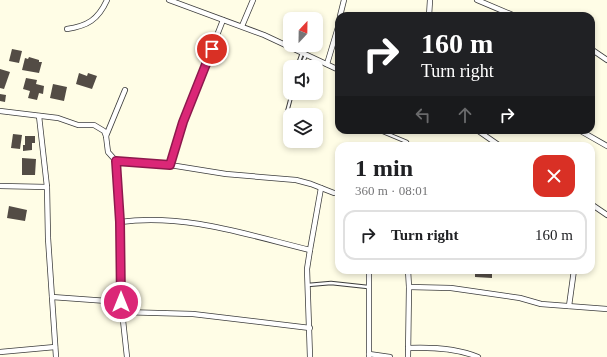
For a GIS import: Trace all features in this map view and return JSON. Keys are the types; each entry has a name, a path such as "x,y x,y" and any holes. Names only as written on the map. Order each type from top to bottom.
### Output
{"street":[{"path":"67,29 80,28 86,25 99,14 106,0"},
{"path":"170,0 242,26 335,68"},
{"path":"242,26 253,0"},
{"path":"341,12 344,0"},
{"path":"429,12 430,0"},
{"path":"477,0 506,12"},
{"path":"170,165 183,122 223,20"},
{"path":"327,64 335,40"},
{"path":"595,52 607,60"},
{"path":"125,90 106,136 108,152 116,161 120,222 121,302 127,357"},
{"path":"0,111 63,119 78,125 94,125 99,127 106,136"},
{"path":"39,116 47,187 56,357"},
{"path":"483,134 494,142"},
{"path":"586,134 607,146"},
{"path":"116,161 170,165 226,174 296,180 307,182 335,193"},
{"path":"0,186 47,187"},
{"path":"310,357 307,269 321,188"},
{"path":"595,207 607,215"},
{"path":"120,222 151,219 198,225 222,229 310,250"},
{"path":"369,274 369,356 390,357"},
{"path":"408,274 408,357"},
{"path":"569,306 573,274"},
{"path":"409,287 451,288 520,298 540,304 607,309"},
{"path":"52,298 121,302"},
{"path":"122,312 193,314 310,328"},
{"path":"0,352 55,347"},
{"path":"408,348 459,351 478,357"}],"lane":[{"path":"301,60 304,54"},
{"path":"303,60 304,54"},
{"path":"388,134 407,142"},
{"path":"308,285 331,283 368,287"}],"building":[{"path":"12,49 22,51 19,63 9,61"},
{"path":"29,57 42,62 39,73 22,70 25,58 28,59"},
{"path":"0,69 10,72 4,89 0,88"},
{"path":"79,73 87,76 88,73 97,76 92,89 76,84"},
{"path":"26,78 37,80 36,84 44,86 43,94 39,93 37,100 28,98 30,91 23,89"},
{"path":"53,84 67,87 64,101 50,98"},
{"path":"0,94 6,95 5,102 0,101"},
{"path":"13,134 22,135 20,149 11,148"},
{"path":"25,136 35,136 35,143 32,143 32,150 23,151"},
{"path":"22,158 36,159 35,175 22,175"},
{"path":"9,206 27,210 25,221 7,218"},
{"path":"475,274 492,274 492,278 475,277"}],"route":[{"path":"121,302 120,222 116,161 170,165 183,122 212,49"}]}
